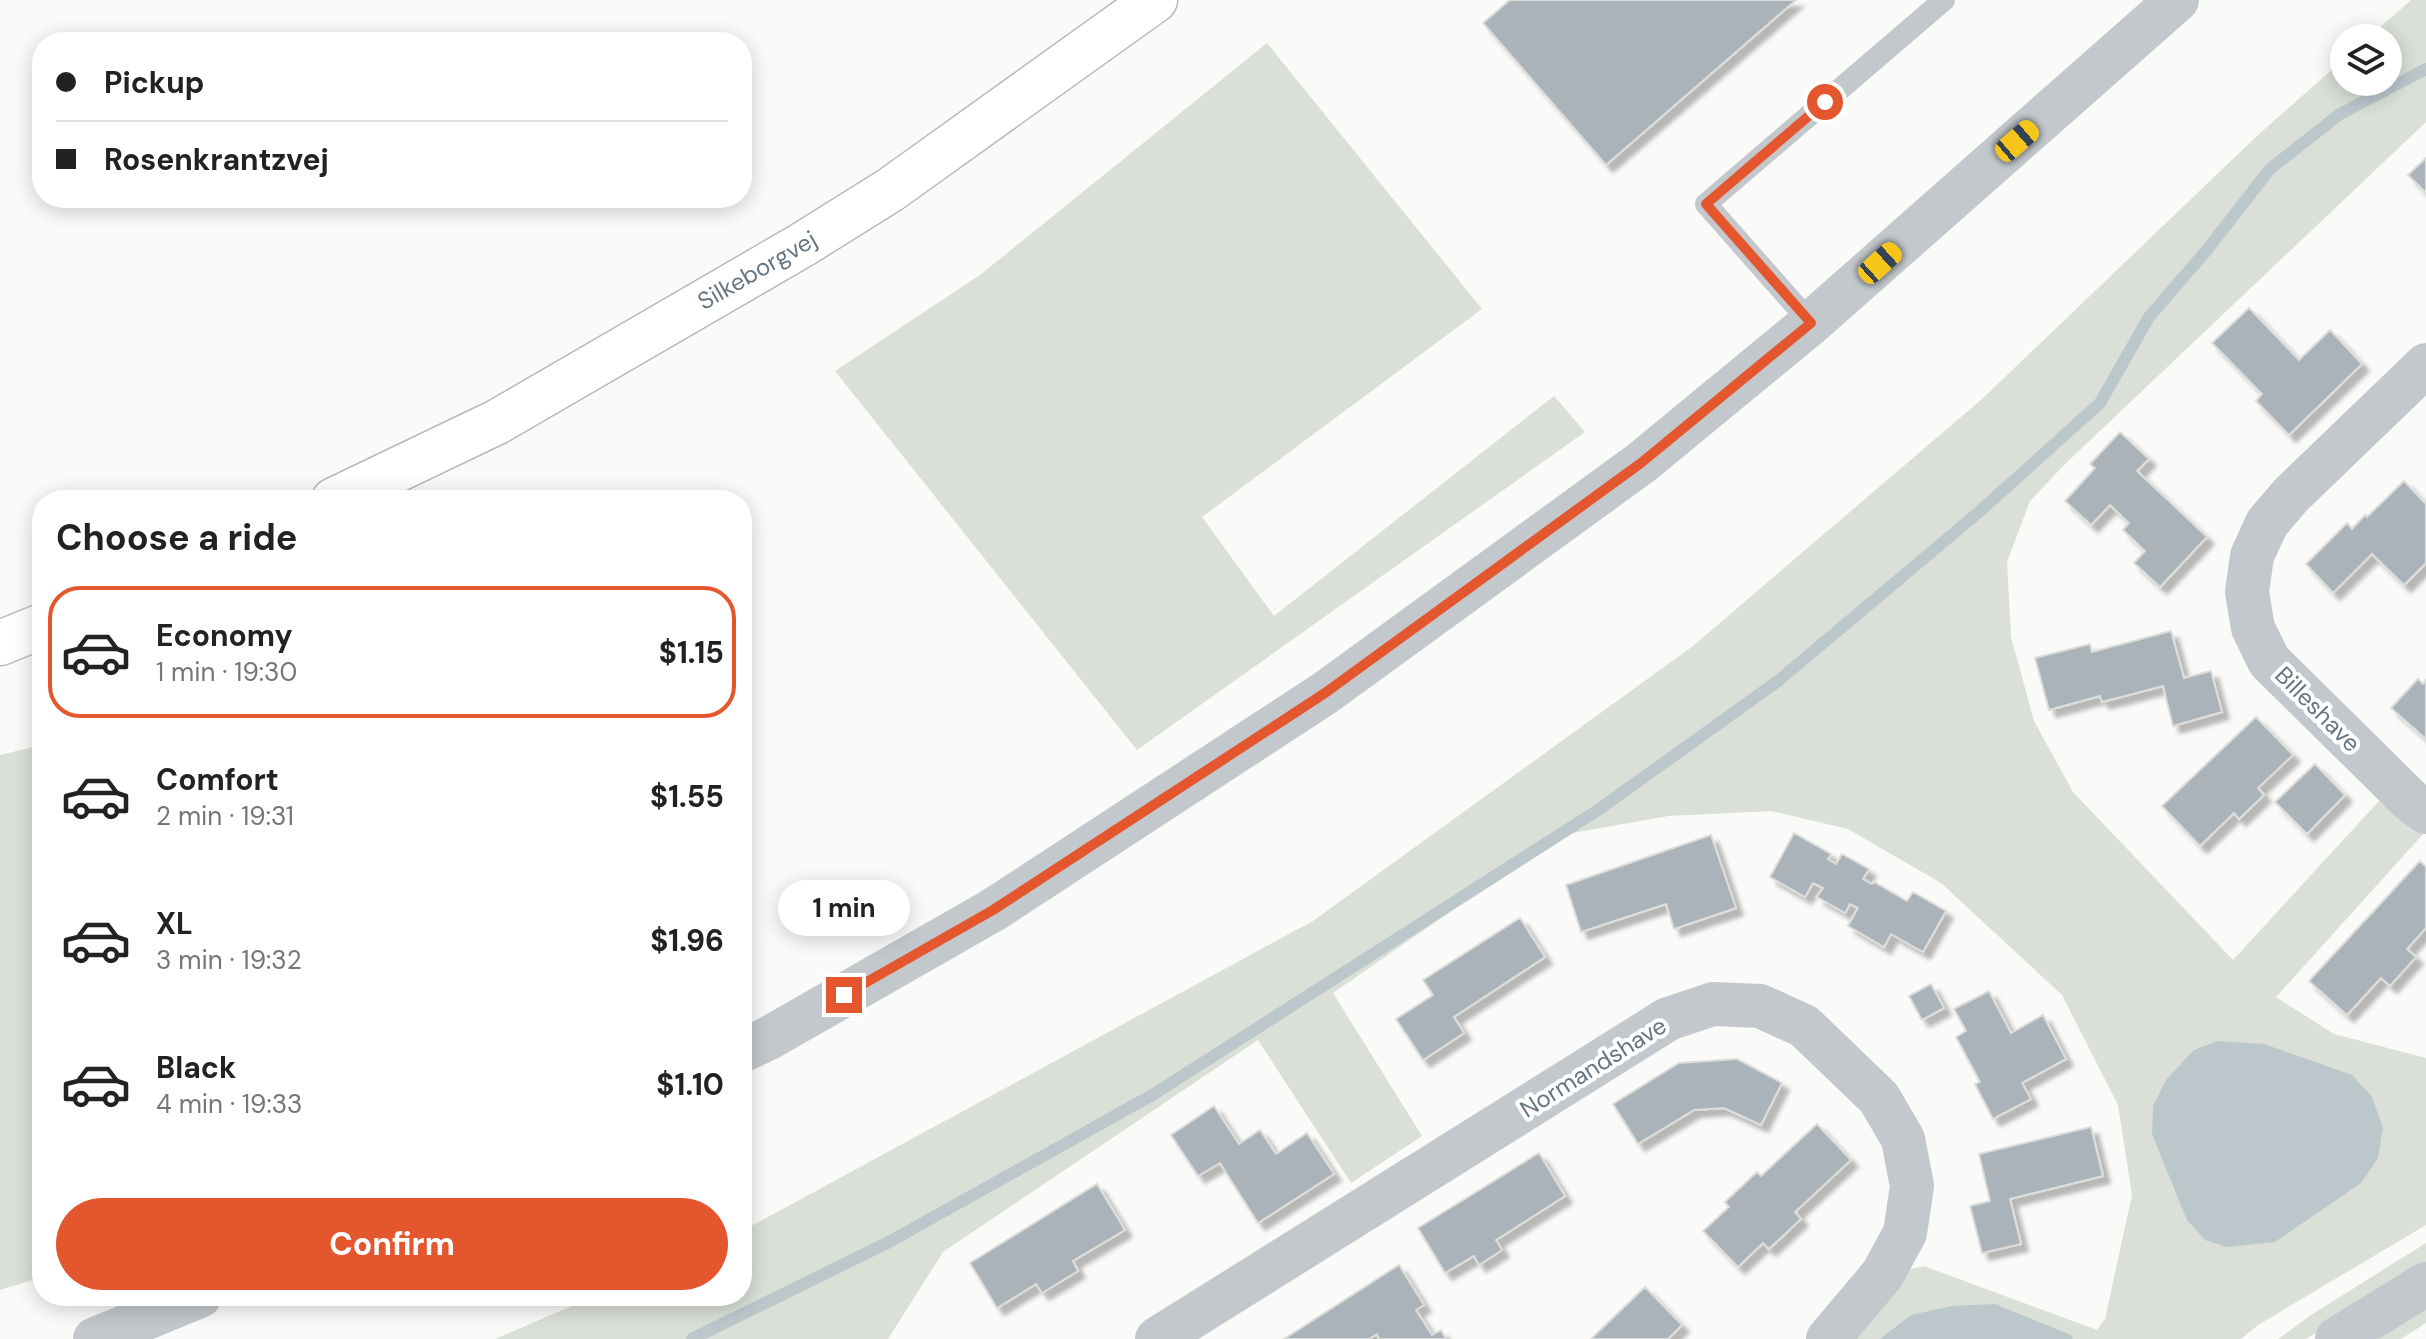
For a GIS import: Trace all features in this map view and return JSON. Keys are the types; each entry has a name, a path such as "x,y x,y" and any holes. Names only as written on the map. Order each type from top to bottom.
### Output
{"main road":[{"name":"Silkeborgvej","path":"355,490 497,422 802,245 890,190 1155,0"},
{"path":"0,643 32,630"}],"street":[{"path":"752,1046 993,910 1325,693 1641,463 1811,323 2177,0"},
{"name":"Billeshave","path":"2426,365 2291,495 2267,523 2252,556 2247,592 2253,628 2269,661 2411,801 2426,812"},
{"name":"Normandshave","path":"1157,1339 1668,1019 1713,1004 1760,1006 1804,1026 1879,1098 1903,1139 1912,1186 1905,1233 1882,1275 1828,1339"},
{"path":"2337,1339 2426,1284"},
{"path":"95,1339 176,1306"}],"lane":[{"path":"1811,323 1706,204 1944,0"}],"shaded area":[{"path":"2411,0 2426,0 2426,122 2064,465 2030,501 2007,562 2011,637 2034,721 2073,792 2233,960 2380,800 2424,833 2276,997 2334,1034 2426,1058 2426,1225 2258,1325 2241,1339 1845,1339 1906,1270 1924,1266 2097,1330 2105,1319 2132,1195 2118,1105 2062,995 1941,883 1848,829 1772,811 1668,816 1561,835 1333,993 1422,1136 1351,1183 1258,1040 943,1252 888,1339 495,1339 572,1306 752,1306 752,1226 1313,921 1693,646 1982,399 2258,135 2330,71 2330,96 2402,96 2402,24 2384,24"},
{"path":"1267,43 1482,309 1202,517 1274,616 1554,396 1585,432 1137,750 835,371 980,275"},
{"path":"32,747 32,1280 0,1290 0,755"},
{"path":"2218,1041 2264,1044 2352,1075 2372,1097 2383,1128 2378,1158 2361,1183 2275,1242 2227,1247 2205,1240 2187,1220 2152,1134 2153,1106 2166,1080 2194,1050"},
{"path":"2426,1243 2426,1265 2306,1339 2278,1339 2311,1315"},
{"path":"1995,1304 2071,1335 2073,1339 1880,1339 1911,1315 1952,1306"},
{"path":"2426,1309 2426,1323 2401,1339 2378,1339"}],"building":[{"path":"1510,0 1796,0 1606,165 1483,23"},
{"path":"2426,158 2426,193 2408,175"},
{"path":"2249,308 2299,360 2330,330 2362,364 2289,435 2256,401 2262,394 2212,343"},
{"path":"2120,432 2149,459 2137,471 2207,537 2160,587 2134,563 2145,551 2123,530 2129,523 2110,505 2091,525 2065,501 2095,468 2090,464"},
{"path":"2404,481 2426,504 2426,563 2404,585 2372,554 2333,593 2306,564 2347,523 2352,529"},
{"path":"2171,631 2184,678 2211,671 2222,712 2173,726 2163,686 2102,702 2100,696 2049,710 2035,658 2090,644 2092,652"},
{"path":"2418,679 2423,684 2426,680 2426,739 2391,708"},
{"path":"2256,717 2293,755 2258,788 2264,795 2239,819 2234,813 2200,846 2162,806"},
{"path":"2315,764 2345,795 2307,834 2275,802"},
{"path":"1794,833 1831,854 1828,859 1836,864 1842,854 1869,869 1863,879 1872,884 1874,882 1907,901 1913,892 1946,911 1923,952 1891,934 1884,947 1848,926 1858,908 1850,904 1845,913 1817,897 1823,888 1813,883 1805,897 1770,877"},
{"path":"1711,835 1736,908 1674,929 1666,904 1581,932 1566,885"},
{"path":"2420,861 2426,867 2426,928 2407,949 2416,957 2390,986 2381,978 2347,1015 2309,981"},
{"path":"1520,918 1545,957 1454,1017 1464,1033 1423,1060 1396,1019 1433,995 1423,980"},
{"path":"1931,984 1944,1008 1922,1020 1909,996"},
{"path":"1989,991 2011,1033 2043,1015 2066,1059 2022,1083 2031,1099 1993,1119 1975,1084 1980,1082 1956,1037 1966,1031 1954,1009"},
{"path":"1737,1059 1782,1083 1761,1125 1724,1108 1694,1110 1638,1144 1613,1104 1679,1063"},
{"path":"1214,1106 1239,1144 1260,1130 1276,1154 1307,1133 1334,1174 1258,1223 1220,1163 1198,1176 1171,1135"},
{"path":"1817,1124 1851,1160 1795,1212 1801,1219 1769,1249 1763,1243 1738,1267 1703,1231 1729,1207 1725,1202 1757,1172 1761,1176"},
{"path":"2091,1127 2103,1176 2010,1199 2021,1244 1982,1253 1970,1206 1990,1201 1979,1154"},
{"path":"1539,1153 1565,1196 1496,1240 1502,1250 1479,1265 1474,1256 1445,1273 1418,1228"},
{"path":"1097,1184 1125,1230 1073,1261 1078,1271 1042,1293 1036,1284 997,1308 970,1263"},
{"path":"1399,1265 1424,1305 1416,1310 1432,1335 1441,1330 1446,1339 1379,1339 1377,1334 1369,1339 1284,1339"},
{"path":"1645,1287 1682,1325 1668,1339 1591,1339"}],"waterway":[{"path":"692,1339 889,1242 1154,1094 1598,810 1778,681 1979,512 2100,403 2149,317 2270,169 2340,114 2426,69"}],"route":[{"path":"844,995 993,910 1325,693 1641,463 1811,323 1706,204 1825,102"}]}
